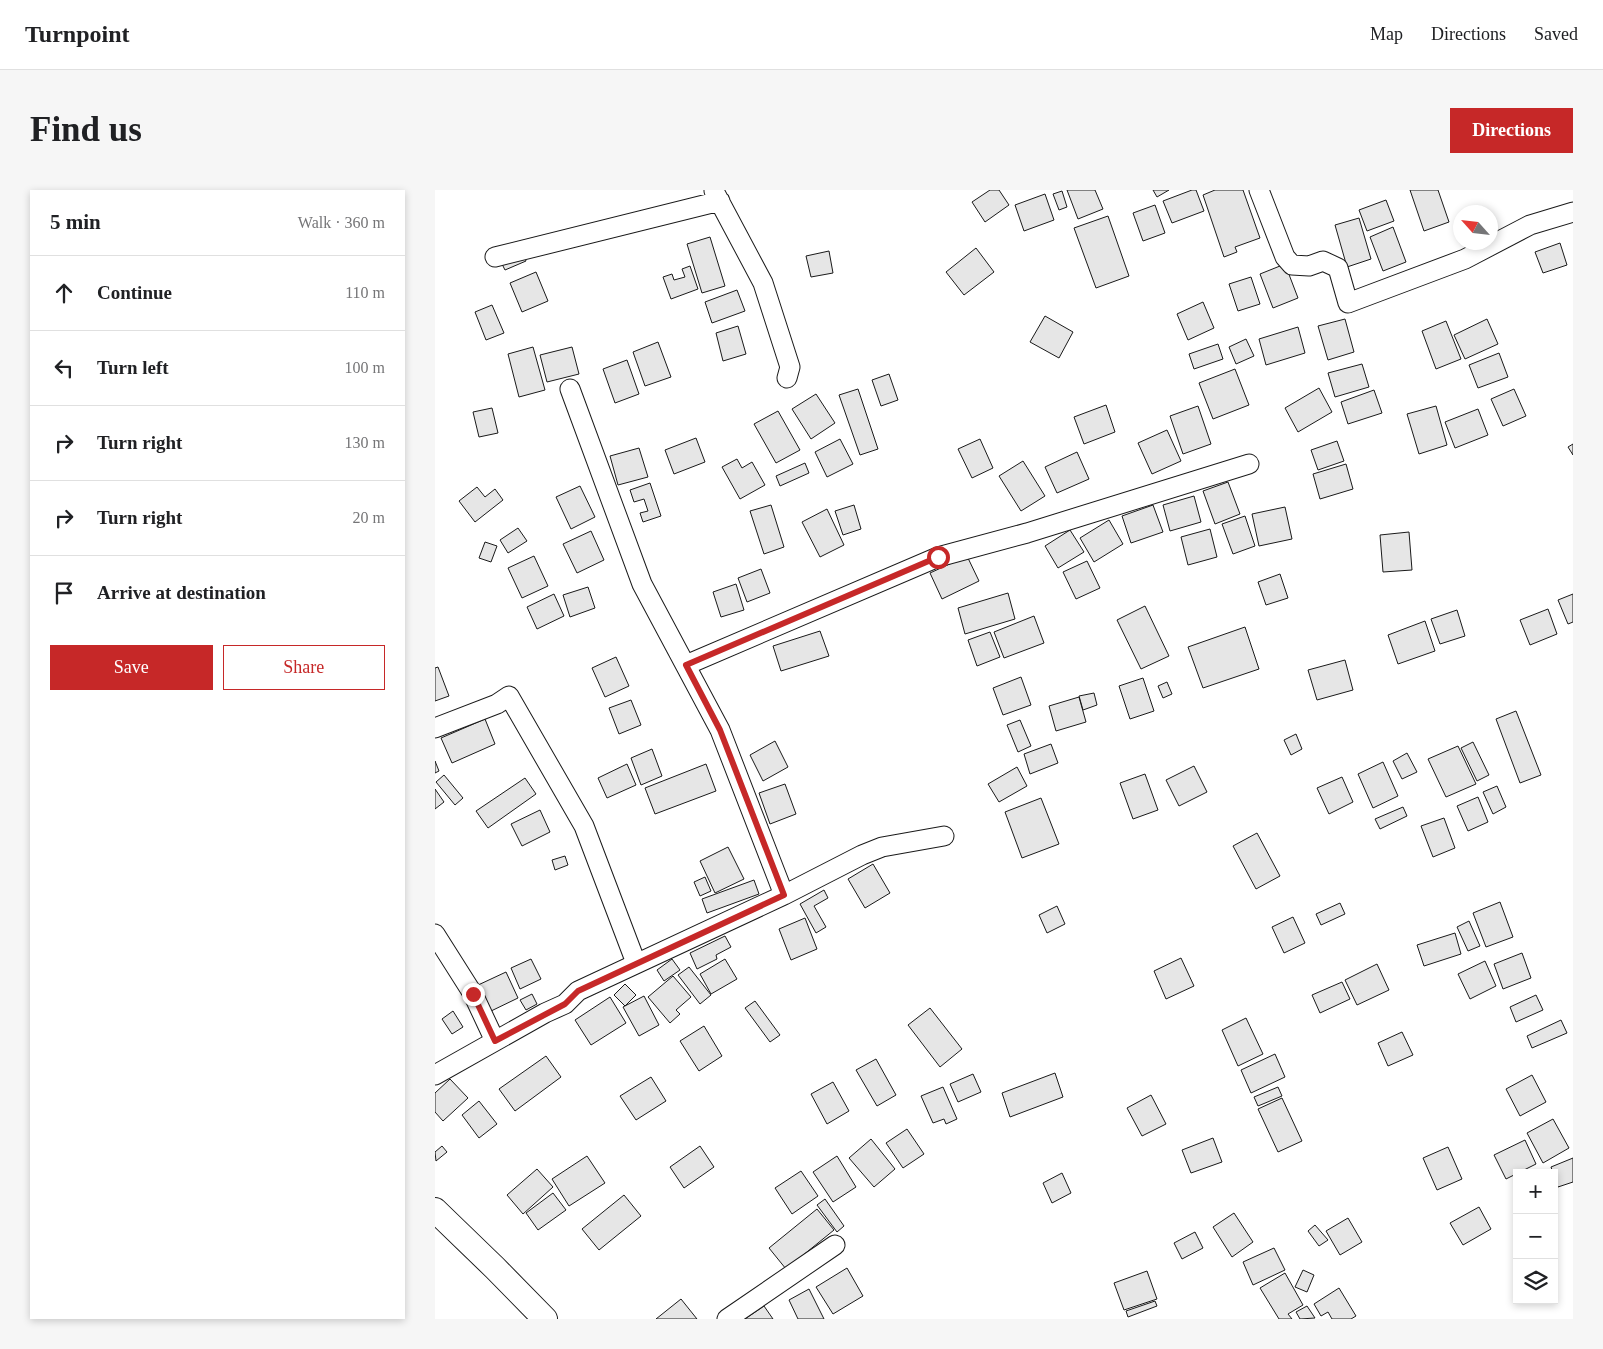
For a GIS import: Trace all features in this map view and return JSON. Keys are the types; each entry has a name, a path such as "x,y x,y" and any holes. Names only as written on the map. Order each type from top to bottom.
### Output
{"main road":[{"path":"435,1210 545,1319"}],"street":[{"path":"1259,190 1285,257 1292,265 1309,266 1323,261 1338,268 1347,302 1465,259 1530,225 1573,212"},
{"path":"495,257 717,196 763,283 790,367 787,378"},
{"path":"570,389 642,584 720,730 784,895"},
{"path":"686,665 938,557 1036,530 1249,464"},
{"path":"435,728 497,704 509,696 584,826 635,963"},
{"path":"435,1075 565,1004 578,991 784,895 861,855 882,847 943,836"},
{"path":"435,934 473,994 495,1041"},
{"path":"727,1319 835,1245"}],"building":[{"path":"990,190 999,190 1009,205 985,222 972,202"},
{"path":"1067,190 1095,190 1103,209 1078,219"},
{"path":"1153,190 1169,190 1157,197"},
{"path":"1196,190 1204,211 1172,223 1163,201"},
{"path":"1215,190 1243,190 1260,238 1235,247 1237,252 1224,257 1203,195"},
{"path":"1410,190 1438,190 1449,222 1424,231"},
{"path":"1062,191 1067,207 1059,210 1053,194"},
{"path":"1045,194 1054,220 1024,231 1015,205"},
{"path":"1386,200 1394,221 1367,231 1359,210"},
{"path":"1155,205 1165,233 1143,241 1133,213"},
{"path":"1108,216 1129,276 1096,288 1074,228"},
{"path":"1359,218 1371,259 1347,267 1335,225"},
{"path":"1393,227 1406,262 1383,271 1370,237"},
{"path":"710,237 725,286 702,293 687,244"},
{"path":"1560,243 1567,265 1543,273 1535,252"},
{"path":"976,248 994,272 964,295 946,272"},
{"path":"829,251 833,273 811,277 806,256"},
{"path":"523,253 526,261 505,270 501,262"},
{"path":"1285,264 1298,298 1273,308 1260,274"},
{"path":"690,266 698,289 671,299 663,277 672,274 674,280 685,277 682,269"},
{"path":"536,272 548,301 522,312 510,283"},
{"path":"1251,277 1260,304 1238,311 1229,284"},
{"path":"737,290 745,311 712,323 705,302"},
{"path":"1203,302 1214,328 1188,340 1177,314"},
{"path":"492,305 504,333 486,340 475,312"},
{"path":"1045,316 1073,332 1059,358 1030,342"},
{"path":"1345,319 1354,352 1328,360 1318,326"},
{"path":"1487,319 1498,344 1465,359 1454,335"},
{"path":"1446,321 1461,359 1436,369 1422,331"},
{"path":"738,326 746,354 723,361 716,333"},
{"path":"1298,327 1305,353 1266,365 1259,339"},
{"path":"1246,339 1254,356 1236,364 1229,347"},
{"path":"658,342 671,377 645,386 633,352"},
{"path":"1218,344 1223,359 1194,369 1189,354"},
{"path":"533,347 545,390 519,397 508,354"},
{"path":"572,347 579,374 547,382 540,355"},
{"path":"1499,353 1508,377 1478,388 1469,365"},
{"path":"627,360 639,394 615,403 603,369"},
{"path":"1362,364 1369,387 1335,397 1328,373"},
{"path":"1235,369 1249,405 1213,419 1199,383"},
{"path":"889,374 898,400 881,406 872,380"},
{"path":"1319,388 1332,412 1298,432 1285,408"},
{"path":"858,389 878,449 860,455 839,395"},
{"path":"1514,389 1526,416 1503,426 1491,399"},
{"path":"1374,390 1382,413 1348,424 1341,402"},
{"path":"816,394 835,423 811,439 792,409"},
{"path":"1106,405 1115,432 1084,444 1074,417"},
{"path":"1198,406 1211,444 1183,454 1170,416"},
{"path":"1436,406 1447,445 1419,454 1407,414"},
{"path":"492,408 498,433 479,437 473,412"},
{"path":"1478,409 1488,435 1455,448 1445,422"},
{"path":"778,411 800,450 776,463 754,424"},
{"path":"1167,430 1181,461 1152,474 1138,443"},
{"path":"696,438 705,462 674,474 665,450"},
{"path":"840,439 853,464 827,477 815,452"},
{"path":"980,439 993,468 972,478 958,449"},
{"path":"1337,441 1344,461 1318,470 1311,450"},
{"path":"1573,444 1573,455 1568,447"},
{"path":"639,448 648,477 618,485 610,456"},
{"path":"1077,452 1089,479 1057,493 1045,467"},
{"path":"737,459 742,468 752,462 765,485 740,499 722,467"},
{"path":"1023,461 1045,496 1021,511 999,476"},
{"path":"805,463 809,473 780,486 776,476"},
{"path":"1346,464 1353,489 1320,499 1313,474"},
{"path":"1228,482 1240,514 1215,524 1203,491"},
{"path":"650,483 661,516 643,522 640,513 648,511 644,499 634,502 630,490"},
{"path":"580,486 595,517 571,529 556,497"},
{"path":"477,487 485,497 495,489 503,500 475,522 459,501"},
{"path":"1194,496 1201,522 1170,531 1163,505"},
{"path":"771,505 784,547 764,554 750,511"},
{"path":"854,505 861,529 843,535 835,511"},
{"path":"1153,505 1163,532 1131,543 1122,516"},
{"path":"1285,507 1292,539 1259,546 1252,514"},
{"path":"827,509 844,545 820,557 802,522"},
{"path":"1245,516 1255,546 1233,554 1222,524"},
{"path":"1109,520 1123,544 1094,562 1080,538"},
{"path":"518,528 527,541 508,553 500,540"},
{"path":"1210,529 1217,557 1188,565 1181,537"},
{"path":"1070,530 1084,552 1058,568 1045,546"},
{"path":"591,531 604,560 577,573 563,544"},
{"path":"1409,532 1412,570 1383,572 1380,535"},
{"path":"485,542 497,546 491,562 479,558"},
{"path":"534,556 548,586 522,598 508,568"},
{"path":"967,556 979,581 942,599 930,573"},
{"path":"1087,561 1100,588 1076,599 1063,572"},
{"path":"761,569 770,593 747,602 738,578"},
{"path":"1280,574 1288,598 1266,605 1258,582"},
{"path":"736,584 744,610 721,617 713,592"},
{"path":"588,587 595,608 570,617 563,595"},
{"path":"1008,593 1015,619 965,634 958,608"},
{"path":"554,594 564,616 537,629 527,607"},
{"path":"1573,594 1573,622 1568,624 1558,600"},
{"path":"1145,606 1169,656 1141,669 1117,620"},
{"path":"1548,609 1557,634 1530,645 1520,620"},
{"path":"1457,610 1465,636 1440,644 1431,619"},
{"path":"1034,616 1044,643 1004,658 994,632"},
{"path":"1425,621 1435,651 1398,664 1388,635"},
{"path":"1245,627 1259,669 1203,688 1188,647"},
{"path":"820,631 829,656 781,671 773,646"},
{"path":"990,632 1000,657 977,666 968,640"},
{"path":"616,657 629,686 605,697 592,668"},
{"path":"1345,660 1353,690 1317,700 1308,670"},
{"path":"438,667 449,696 435,701 435,668"},
{"path":"1021,677 1031,705 1003,715 993,688"},
{"path":"1143,678 1154,711 1130,719 1119,686"},
{"path":"1167,682 1172,694 1163,698 1158,686"},
{"path":"1094,693 1097,705 1083,710 1079,696"},
{"path":"1079,697 1086,722 1056,731 1049,706"},
{"path":"631,700 641,725 619,734 609,708"},
{"path":"1516,711 1541,775 1520,783 1496,719"},
{"path":"485,719 495,744 452,763 441,738"},
{"path":"1020,720 1031,746 1018,752 1007,725"},
{"path":"1296,734 1302,749 1291,755 1284,740"},
{"path":"775,741 788,767 763,781 750,755"},
{"path":"1473,742 1489,775 1477,781 1461,748"},
{"path":"1051,744 1058,763 1030,774 1024,754"},
{"path":"1458,746 1476,784 1446,797 1428,759"},
{"path":"652,749 662,776 641,785 631,758"},
{"path":"1407,753 1417,772 1402,779 1393,761"},
{"path":"435,761 439,771 435,773"},
{"path":"1383,762 1398,796 1373,808 1358,774"},
{"path":"627,764 636,785 607,798 598,778"},
{"path":"706,764 716,791 655,814 645,788"},
{"path":"1194,766 1207,792 1179,806 1166,780"},
{"path":"1017,767 1027,786 999,802 988,784"},
{"path":"1145,774 1158,810 1133,819 1120,783"},
{"path":"444,775 463,798 455,805 436,782"},
{"path":"1342,777 1353,802 1329,814 1317,788"},
{"path":"525,778 536,794 488,828 476,811"},
{"path":"785,784 796,814 770,824 759,793"},
{"path":"1497,786 1506,807 1493,814 1483,792"},
{"path":"435,789 444,802 435,809"},
{"path":"1478,797 1488,822 1468,831 1457,806"},
{"path":"1041,798 1059,844 1022,858 1005,812"},
{"path":"1403,807 1407,816 1380,829 1375,819"},
{"path":"540,810 550,832 522,846 511,824"},
{"path":"1444,818 1455,848 1433,857 1421,826"},
{"path":"1257,833 1280,876 1256,889 1233,846"},
{"path":"728,847 744,879 715,893 700,861"},
{"path":"565,856 568,865 555,870 552,860"},
{"path":"873,864 890,893 865,908 848,879"},
{"path":"705,877 711,891 700,896 694,882"},
{"path":"754,880 759,894 707,913 702,899"},
{"path":"824,890 828,898 814,906 826,927 816,933 800,904"},
{"path":"1500,902 1513,937 1486,947 1473,913"},
{"path":"1340,903 1345,914 1321,925 1316,914"},
{"path":"1057,906 1065,924 1047,933 1039,915"},
{"path":"1293,917 1305,943 1284,953 1272,927"},
{"path":"805,918 817,949 791,960 779,929"},
{"path":"1469,921 1480,946 1468,951 1457,927"},
{"path":"1455,933 1461,954 1424,966 1417,945"},
{"path":"725,936 731,947 716,955 717,959 697,969 690,953"},
{"path":"1522,953 1531,978 1503,989 1494,964"},
{"path":"1181,958 1194,986 1166,999 1154,971"},
{"path":"531,959 541,979 520,989 511,968"},
{"path":"672,959 680,970 664,981 657,970"},
{"path":"725,959 737,979 711,994 700,974"},
{"path":"1485,961 1496,986 1470,999 1458,974"},
{"path":"1377,964 1389,990 1357,1005 1345,980"},
{"path":"689,967 711,995 700,1004 678,975"},
{"path":"506,972 518,998 489,1012 476,986"},
{"path":"673,976 691,997 676,1010 680,1014 670,1023 648,997"},
{"path":"1342,982 1350,999 1320,1013 1312,995"},
{"path":"625,984 636,995 625,1006 614,995"},
{"path":"532,994 537,1004 526,1010 520,1000"},
{"path":"1536,995 1543,1010 1516,1022 1510,1007"},
{"path":"644,996 659,1025 639,1036 623,1007"},
{"path":"610,997 626,1023 591,1045 575,1020"},
{"path":"755,1001 780,1035 770,1042 745,1008"},
{"path":"930,1008 962,1049 940,1067 908,1025"},
{"path":"453,1011 463,1027 452,1034 442,1019"},
{"path":"1246,1018 1263,1054 1238,1066 1222,1030"},
{"path":"1561,1020 1567,1033 1532,1048 1527,1036"},
{"path":"704,1026 722,1056 699,1071 680,1041"},
{"path":"1402,1032 1413,1055 1388,1066 1378,1043"},
{"path":"1275,1054 1285,1077 1251,1093 1241,1070"},
{"path":"546,1056 561,1077 515,1111 499,1089"},
{"path":"876,1059 896,1095 877,1106 856,1070"},
{"path":"1055,1073 1063,1097 1010,1117 1002,1093"},
{"path":"973,1074 981,1092 958,1102 950,1084"},
{"path":"1532,1075 1546,1102 1520,1116 1506,1089"},
{"path":"651,1077 666,1101 636,1120 620,1096"},
{"path":"450,1079 468,1098 443,1121 435,1112 435,1093"},
{"path":"833,1082 849,1111 827,1124 811,1094"},
{"path":"943,1087 957,1119 946,1124 944,1119 933,1123 921,1096"},
{"path":"1278,1087 1282,1096 1258,1106 1254,1097"},
{"path":"1151,1095 1166,1124 1142,1136 1127,1108"},
{"path":"1282,1098 1302,1141 1278,1152 1258,1109"},
{"path":"479,1101 497,1124 479,1138 462,1115"},
{"path":"1553,1119 1569,1148 1543,1163 1527,1133"},
{"path":"907,1129 924,1154 903,1168 886,1143"},
{"path":"1213,1138 1222,1162 1191,1173 1182,1150"},
{"path":"871,1139 895,1169 874,1187 849,1158"},
{"path":"1525,1140 1536,1164 1526,1169 1513,1169 1513,1176 1506,1179 1494,1155"},
{"path":"442,1146 447,1152 436,1161 435,1152"},
{"path":"700,1146 714,1167 684,1188 670,1167"},
{"path":"1448,1147 1462,1179 1437,1190 1423,1158"},
{"path":"587,1156 605,1183 569,1206 552,1179"},
{"path":"837,1156 856,1187 833,1202 813,1172"},
{"path":"1573,1158 1573,1182 1558,1187 1558,1169 1552,1169 1551,1167"},
{"path":"537,1169 553,1187 523,1214 507,1195"},
{"path":"801,1171 818,1196 792,1214 775,1188"},
{"path":"1062,1173 1071,1193 1052,1203 1043,1183"},
{"path":"553,1193 566,1210 538,1230 526,1213"},
{"path":"624,1195 641,1216 599,1250 582,1229"},
{"path":"825,1199 844,1226 837,1232 817,1205"},
{"path":"1479,1207 1491,1229 1463,1245 1450,1223"},
{"path":"817,1209 834,1230 786,1269 769,1248"},
{"path":"1234,1213 1253,1242 1232,1257 1213,1227"},
{"path":"1348,1218 1362,1242 1340,1255 1326,1231"},
{"path":"1315,1225 1328,1240 1319,1246 1308,1231"},
{"path":"1195,1232 1203,1248 1182,1259 1174,1243"},
{"path":"1274,1248 1285,1270 1253,1285 1243,1262"},
{"path":"847,1268 863,1296 833,1314 816,1287"},
{"path":"1303,1270 1314,1275 1307,1292 1295,1287"},
{"path":"1147,1271 1157,1299 1124,1310 1114,1283"},
{"path":"1285,1273 1303,1305 1288,1314 1292,1319 1279,1319 1260,1288"},
{"path":"1339,1288 1356,1316 1351,1319 1332,1319 1328,1312 1321,1316 1314,1304"},
{"path":"809,1289 824,1319 798,1319 789,1300"},
{"path":"681,1299 697,1319 656,1319"},
{"path":"1155,1301 1157,1306 1128,1317 1126,1311"},
{"path":"764,1306 773,1319 745,1319"},
{"path":"1307,1306 1315,1318 1300,1319 1296,1312"}],"route":[{"path":"473,994 495,1041 565,1004 578,991 672,945 784,895 720,730 686,665 938,557"}]}
